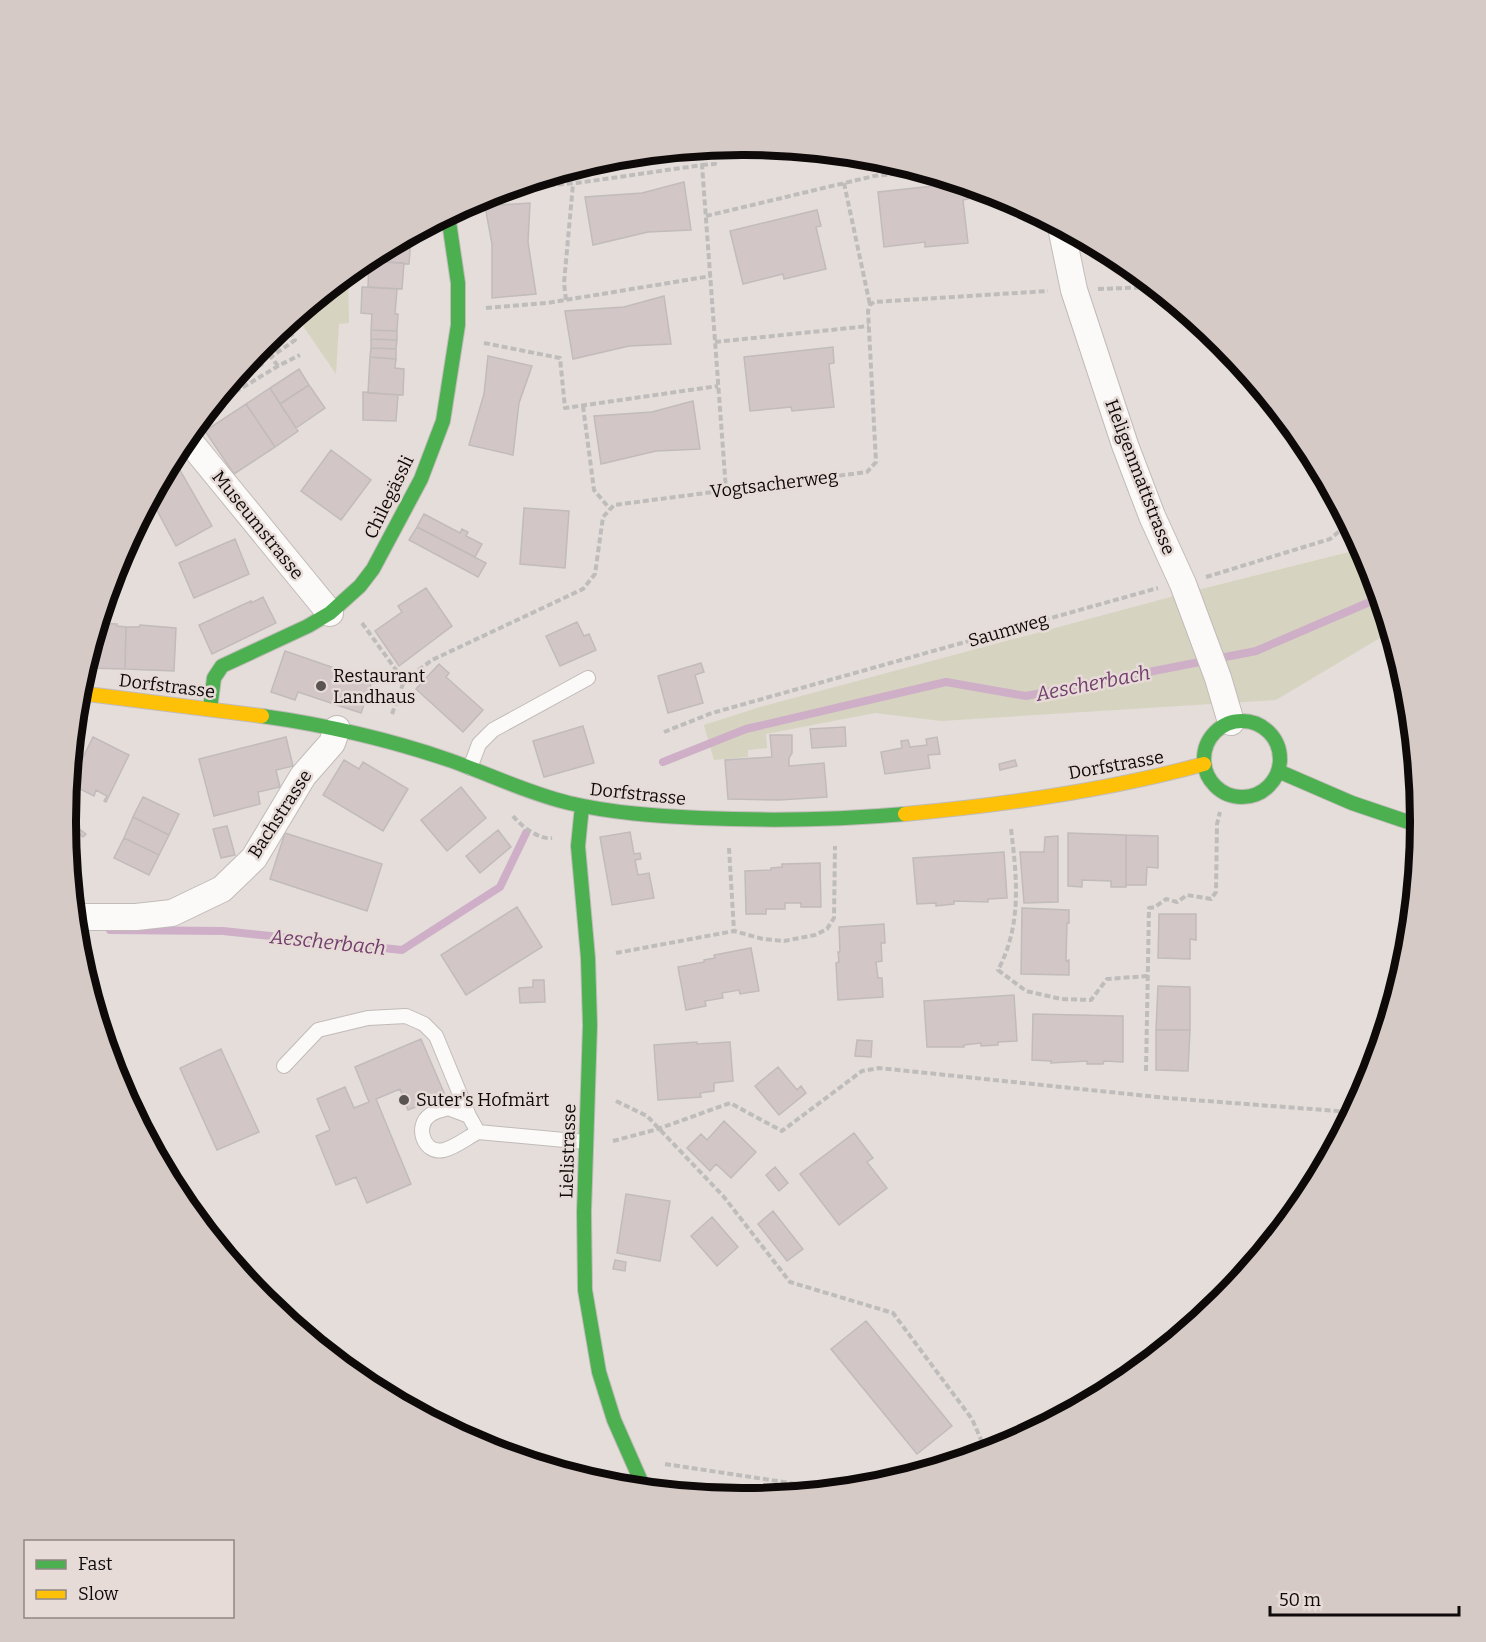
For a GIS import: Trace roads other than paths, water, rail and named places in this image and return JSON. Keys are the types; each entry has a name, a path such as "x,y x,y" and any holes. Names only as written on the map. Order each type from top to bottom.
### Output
{"street":[{"name":"Chilegässli","path":"210,709 214,678 222,666 308,626 338,607 360,586 373,569 421,479 443,421 456,337 458,283 449,223"},
{"name":"Heligenmattstrasse","path":"1062,236 1067,290 1152,516 1183,584 1208,649 1231,722"},
{"name":"Museumstrasse","path":"193,445 338,607"},
{"name":"Dorfstrasse","path":"88,694 210,709 337,729 417,750 540,795 582,806 635,814 744,822 847,819 990,806 1165,775 1204,764"},
{"path":"1243,720 1255,723 1273,737 1278,748 1280,759 1278,771 1272,782 1262,791 1251,796 1238,797 1226,794 1208,777 1204,764 1207,743 1221,727 1231,722 1243,720"},
{"name":"Bachstrasse","path":"83,917 136,917 172,913 222,889 254,858 303,776 332,742 337,729"},
{"path":"1278,771 1352,803 1410,823"},
{"name":"Lielistrasse","path":"582,806 578,846 588,958 591,1025 584,1212 585,1290 599,1372 614,1420 639,1479"}],"lane":[{"path":"470,768 479,744 493,730 588,678"},
{"path":"284,1066 318,1030 368,1018 406,1016 424,1024 436,1035 469,1116 478,1131"},
{"path":"469,1116 448,1108 430,1115 423,1124 422,1136 427,1146 436,1151 446,1150 478,1131 586,1142"}],"waterway":[{"name":"Aescherbach","path":"663,762 746,729 946,682 1026,696 1256,651 1372,601"},
{"name":"Aescherbach","path":"110,930 223,931 402,950 500,887 526,833"}],"place":[{"name":"Restaurant Landhaus","path":"321,686"},
{"name":"Suter's Hofmärt","path":"404,1100"}]}
